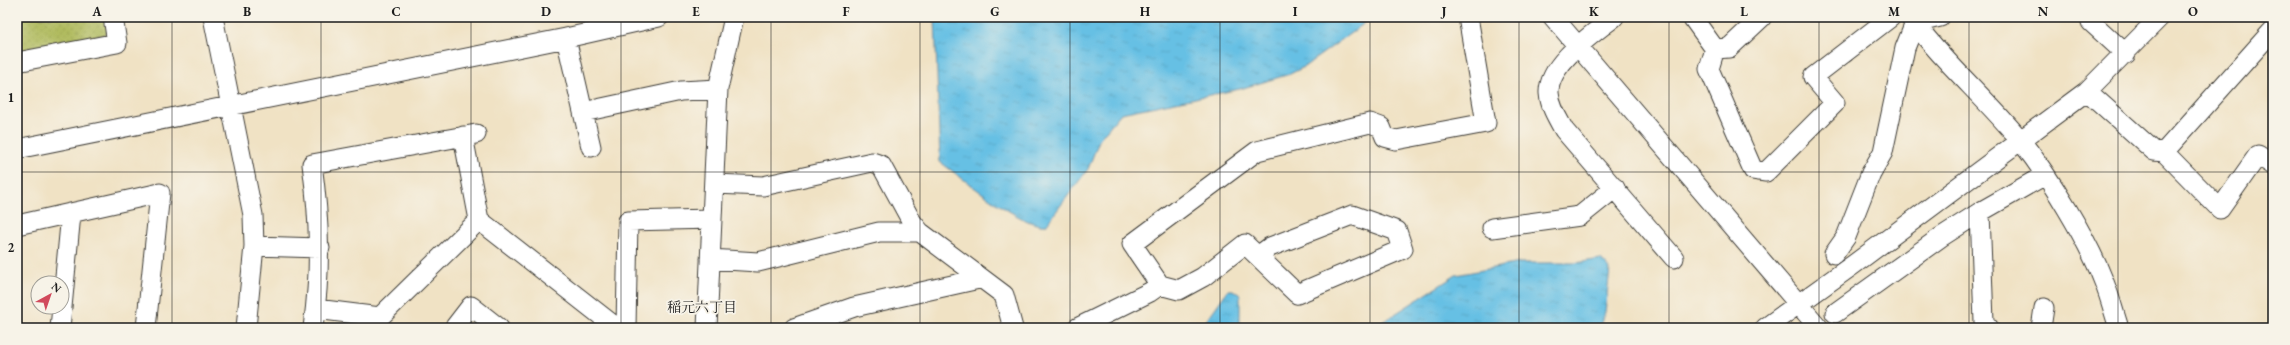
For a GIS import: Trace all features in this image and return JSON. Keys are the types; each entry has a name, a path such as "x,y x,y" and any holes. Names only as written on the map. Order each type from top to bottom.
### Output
{"street":[{"path":"17,62 117,43 113,17"},
{"path":"213,17 253,215 254,246 246,328"},
{"path":"17,149 566,38 659,17"},
{"path":"707,328 715,184 718,89 734,17"},
{"path":"1258,256 1270,247 1352,215 1397,231 1403,249 1297,294 1245,244 1203,277 1179,290 1160,285 1132,244 1257,151 1370,123 1381,127 1385,137 1396,140 1486,123 1468,17"},
{"path":"1553,17 1819,328"},
{"path":"1614,17 1578,47 1558,67 1551,79 1549,93 1554,112 1564,130 1674,258"},
{"path":"1692,17 1715,49"},
{"path":"1715,49 1729,48 1762,17"},
{"path":"1715,49 1709,69 1753,170 1766,172 1835,103 1813,77 1891,17"},
{"path":"1913,20 1940,17"},
{"path":"2090,17 2091,22 2126,54"},
{"path":"1765,328 2087,91 2126,54 2160,17"},
{"path":"2264,17 2273,25"},
{"path":"1913,20 1935,48 2021,141 2045,175 2075,224 2104,281 2119,328"},
{"path":"1834,254 1846,237 1871,173 1883,152 1904,48 1913,20"},
{"path":"2164,152 2273,30"},
{"path":"566,38 591,146"},
{"path":"583,112 681,91 718,89"},
{"path":"2087,91 2154,151 2164,152 2220,209 2258,155 2273,165"},
{"path":"313,328 316,309 320,248 318,212 312,164 470,135 479,220 617,327"},
{"path":"715,184 763,186 872,162 881,165 912,222 920,232 980,279 1004,295 1013,328"},
{"path":"1835,313 1940,237 2045,175"},
{"path":"1492,228 1580,216 1615,188"},
{"path":"17,225 160,193 146,328"},
{"path":"1980,212 1984,322 1989,328"},
{"path":"60,328 71,214"},
{"path":"617,327 628,221 712,218"},
{"path":"316,309 380,317 479,220"},
{"path":"710,259 758,262 879,232 920,232"},
{"path":"254,246 320,248"},
{"path":"794,328 854,307 980,279"},
{"path":"1077,328 1150,292 1160,285"},
{"path":"454,328 471,306 499,328"},
{"path":"2041,328 2044,308"}],"green space":[{"path":"17,17 106,17 108,30 104,35 17,53"}],"water":[{"path":"935,17 1368,17 1362,25 1304,67 1290,74 1240,89 1121,113 1100,138 1088,169 1046,225 1036,224 1008,211 940,162"},
{"path":"1601,259 1610,269 1605,312 1599,328 1365,328 1384,321 1456,275 1520,263 1576,263"},
{"path":"1228,290 1233,290 1240,295 1240,328 1201,328"}],"district":[{"name":"稲元六丁目","path":"702,307"}]}
